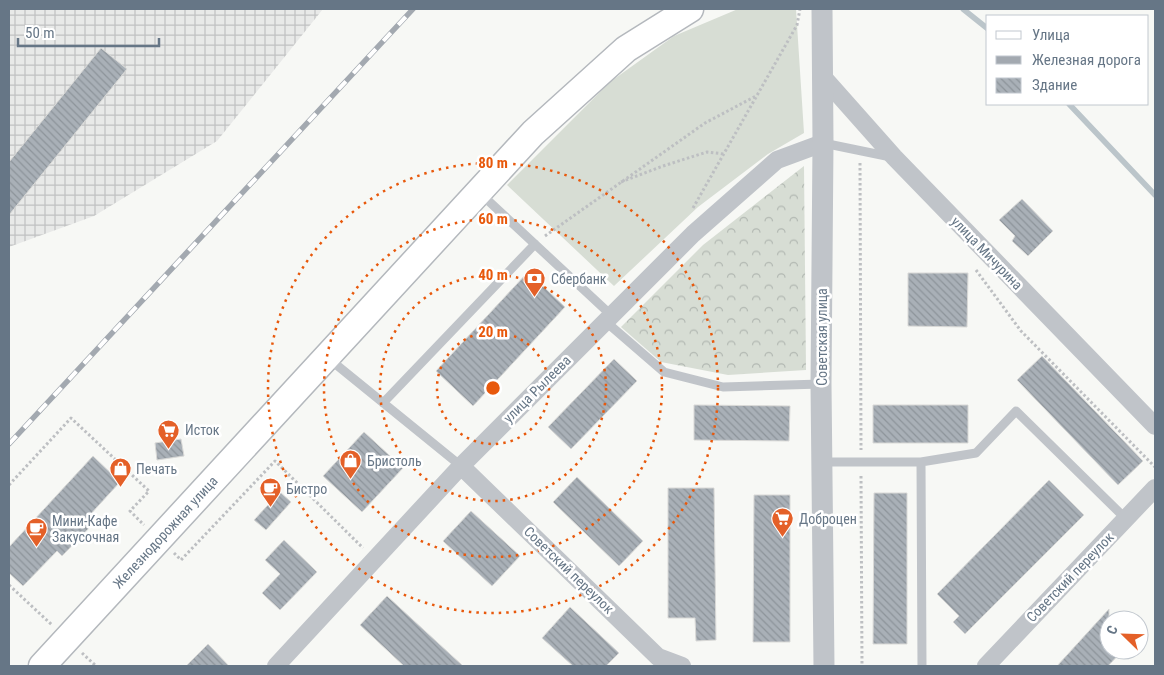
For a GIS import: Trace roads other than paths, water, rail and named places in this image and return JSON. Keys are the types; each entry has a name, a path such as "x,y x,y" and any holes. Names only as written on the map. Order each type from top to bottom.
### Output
{"main road":[{"name":"Железнодорожная улица","path":"42,666 534,133 626,49 690,9"}],"street":[{"name":"Советская улица","path":"822,9 821,384 824,666"},
{"name":"улица Мичурина","path":"823,77 894,158 1155,426"},
{"name":"улица Рылеева","path":"276,666 461,466 693,234 777,160 823,143"},
{"name":"Советский переулок","path":"461,466 658,657 682,666"},
{"name":"Советский переулок","path":"986,666 1155,488"}],"lane":[{"path":"823,143 894,158"},
{"path":"480,192 664,372 722,386 821,384"},
{"path":"384,403 535,244"},
{"path":"328,358 461,466"},
{"path":"822,462 921,462 976,453 1016,411 1126,519"},
{"path":"921,462 922,666"}],"waterway":[{"path":"963,9 986,27"},
{"path":"1070,105 1155,195"}],"railway":[{"path":"9,444 413,9"}],"place":[{"name":"Сбербанк","path":"535,298"},
{"name":"Исток","path":"169,449"},
{"name":"Бристоль","path":"351,480"},
{"name":"Печать","path":"120,488"},
{"name":"Бистро","path":"270,508"},
{"name":"Доброцен","path":"783,538"},
{"name":"Мини-Кафе Закусочная","path":"36,548"}]}
